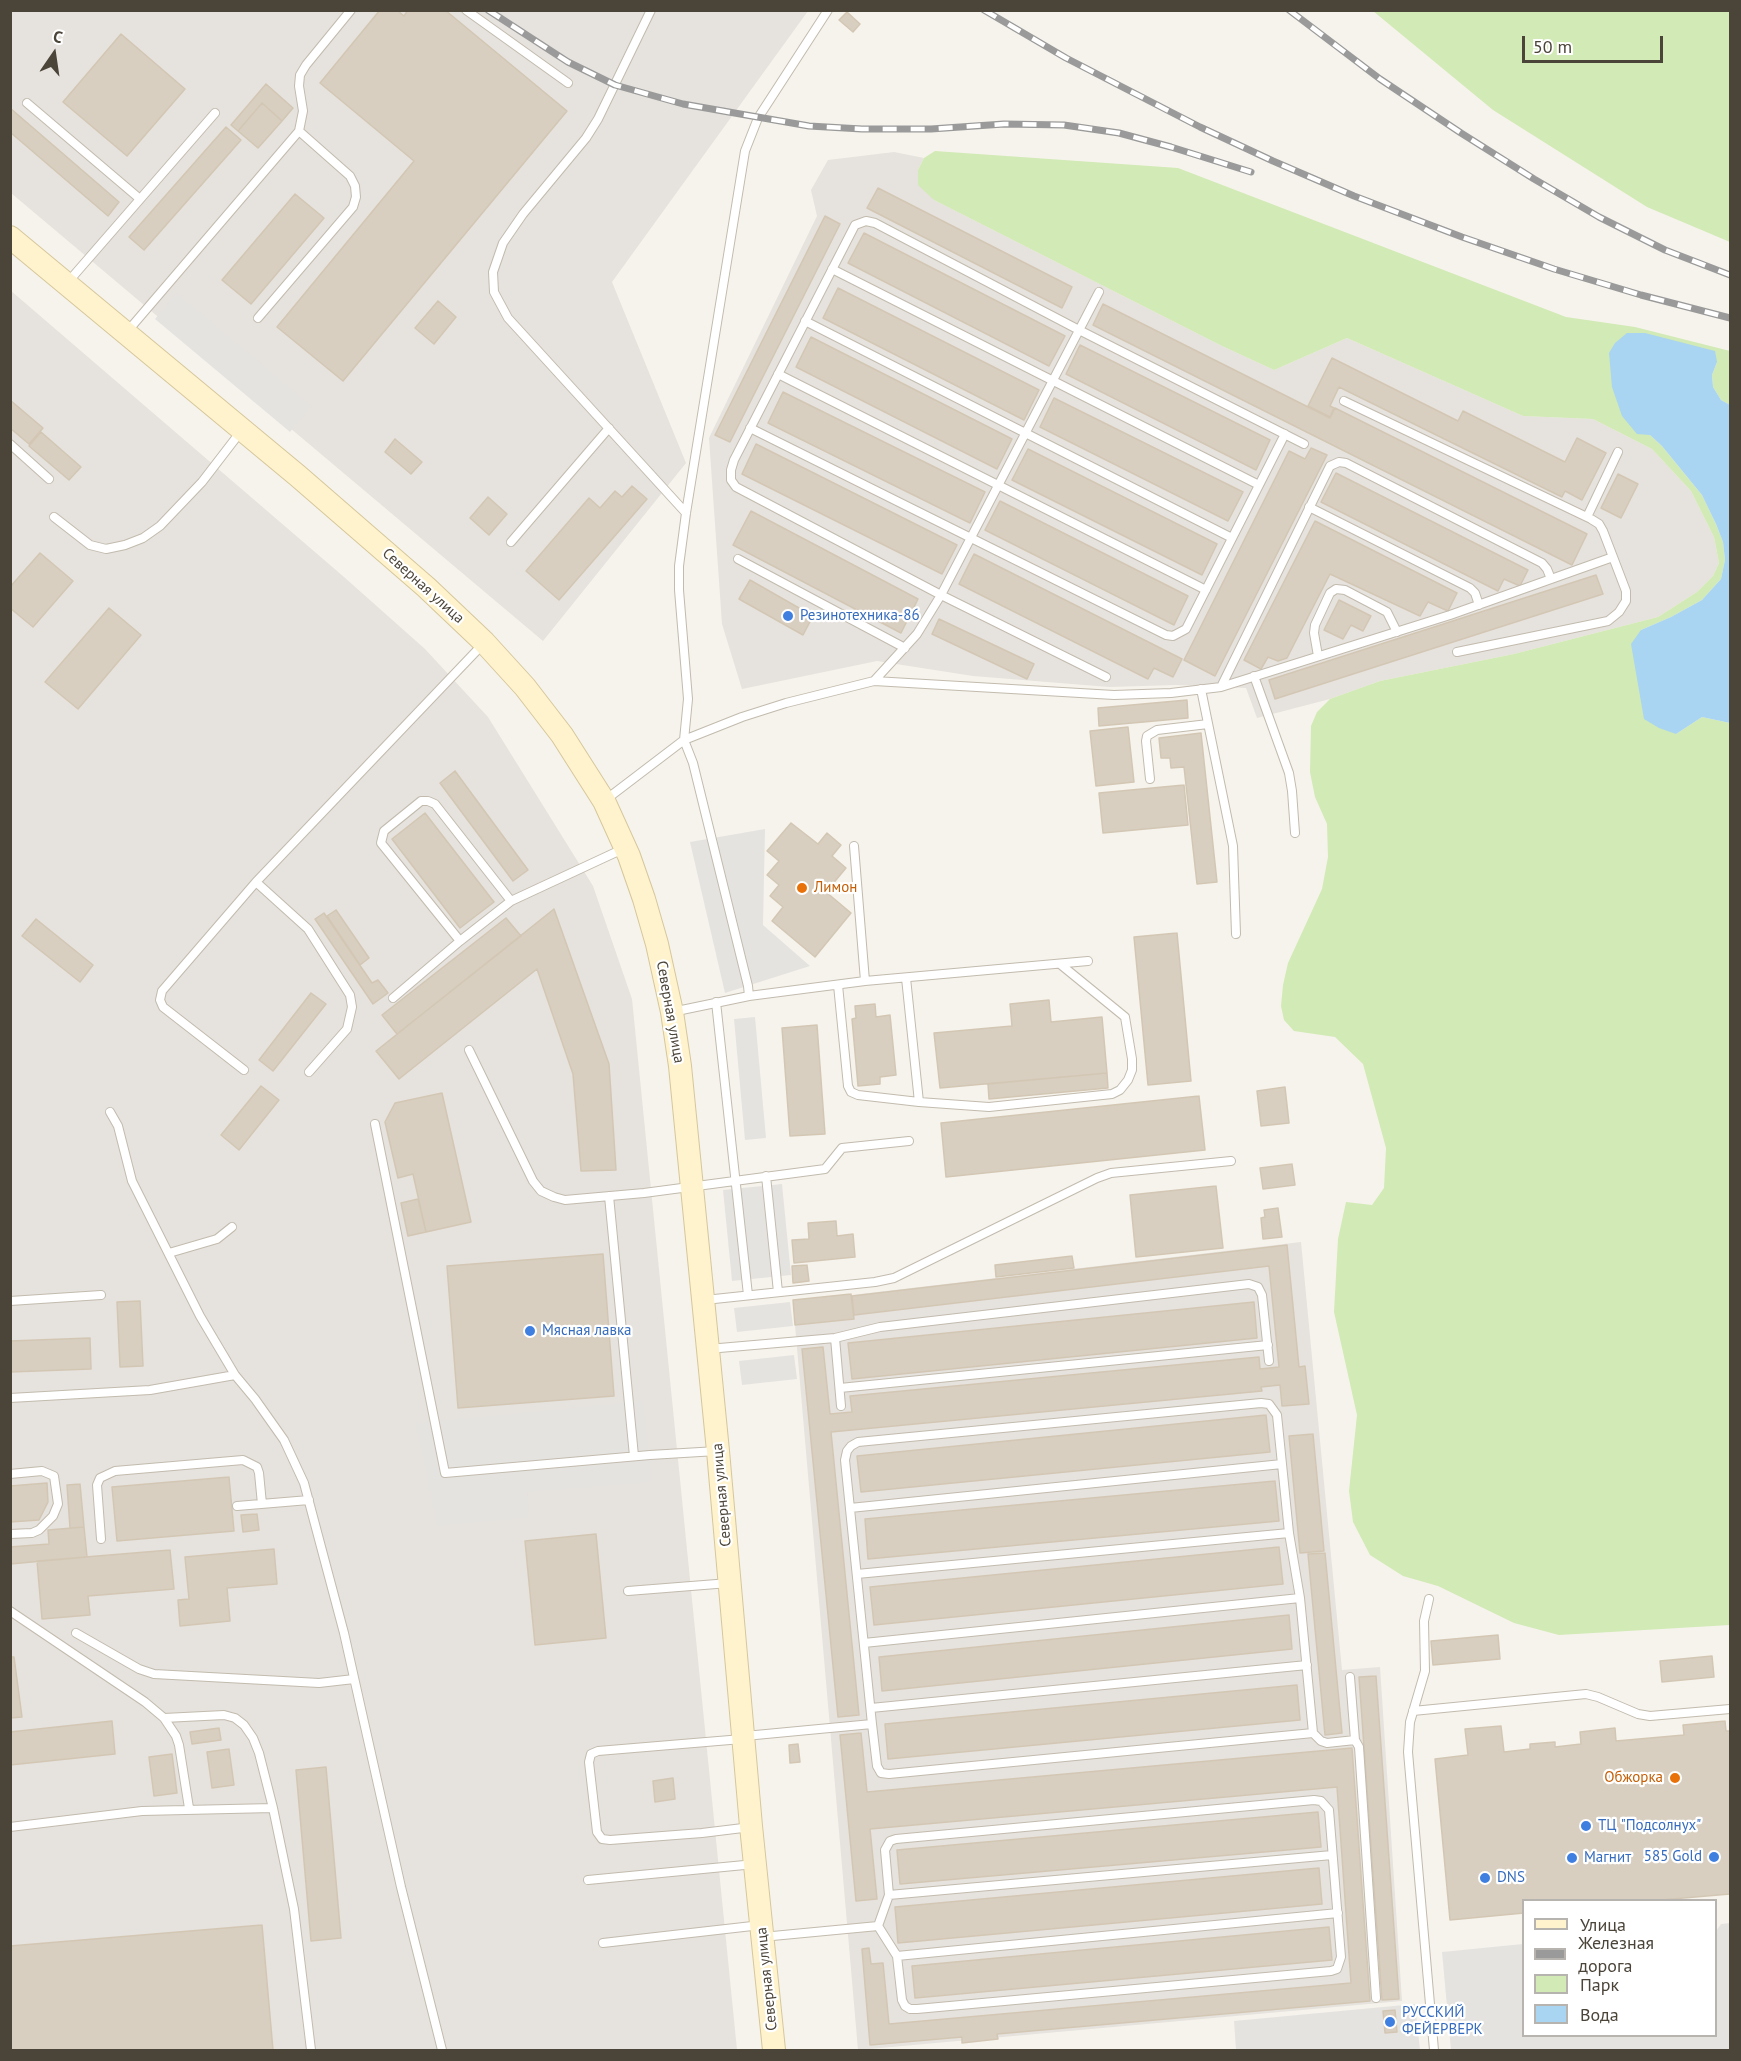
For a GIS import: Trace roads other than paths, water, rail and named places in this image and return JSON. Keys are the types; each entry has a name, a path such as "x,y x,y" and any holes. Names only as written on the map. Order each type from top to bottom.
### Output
{"main road":[{"name":"Северная улица","path":"10,237 426,587 484,642 525,687 562,735 604,801 625,848 644,899 657,944 672,1012 680,1066 774,2050"}],"lane":[{"path":"125,334 299,131 303,111 299,86 300,75 351,10"},
{"path":"466,10 568,83"},
{"path":"651,10 598,119 586,138 523,214 503,243 493,272 494,292 508,318 686,513"},
{"path":"749,996 693,763 684,740 688,699 679,566 745,151 758,118 828,10"},
{"path":"27,103 140,199"},
{"path":"66,284 216,113"},
{"path":"258,318 353,207 356,197 355,186 350,176 299,131"},
{"path":"1106,677 941,595 736,487 731,480 734,460 855,225 867,221 875,224 1304,444"},
{"path":"832,269 1259,485"},
{"path":"874,681 917,634 941,595 1099,292"},
{"path":"806,321 1232,538"},
{"path":"778,374 1206,590"},
{"path":"1344,401 1599,524 1626,591 1626,601 1619,612 1608,621 1596,625 1457,652"},
{"path":"750,428 1166,635 1173,636 1186,629 1284,434"},
{"path":"511,542 609,429"},
{"path":"54,517 90,545 106,549 143,538 160,526 202,482 242,430"},
{"path":"10,444 49,479"},
{"path":"1587,517 1618,452"},
{"path":"1221,687 1309,507 1334,462 1346,463 1542,563 1551,579"},
{"path":"1309,507 1470,588 1475,593 1479,605"},
{"path":"604,801 684,740 742,717 786,703 874,681 1114,695 1142,695 1221,687 1479,605 1613,557"},
{"path":"738,559 905,648"},
{"path":"1318,656 1315,625 1330,593 1336,589 1345,590 1387,612 1396,632"},
{"path":"244,1070 163,1007 160,1000 162,991 256,882 484,642"},
{"path":"1254,676 1289,772 1294,833"},
{"path":"1201,689 1233,846 1236,934"},
{"path":"1150,779 1147,736 1157,730 1208,724"},
{"path":"459,941 381,843 384,831 421,801 435,804 511,901"},
{"path":"854,846 865,981"},
{"path":"393,998 459,941 511,901 625,848"},
{"path":"256,882 308,929 350,995 352,1007 347,1029 309,1072"},
{"path":"672,1012 749,996 865,981 1088,961"},
{"path":"838,985 848,1086 851,1092 858,1095 989,1107 1112,1094 1120,1090 1128,1080 1132,1059 1128,1024 1125,1017 1060,964"},
{"path":"906,978 919,1102"},
{"path":"716,1002 748,1295"},
{"path":"469,1050 533,1180 541,1191 565,1200 692,1187 825,1169 842,1148 909,1141"},
{"path":"110,1112 118,1126 132,1181 200,1316 235,1375 284,1440 304,1483 344,1633 401,1887 442,2050"},
{"path":"375,1124 445,1473 718,1451"},
{"path":"703,1300 894,1278 1111,1173 1231,1161"},
{"path":"766,1176 778,1292"},
{"path":"609,1196 634,1456"},
{"path":"169,1253 217,1239 232,1227"},
{"path":"708,1349 835,1338 880,1327 1249,1284 1258,1287 1262,1295 1269,1361"},
{"path":"10,1301 101,1295"},
{"path":"835,1338 841,1406"},
{"path":"840,1388 1268,1345"},
{"path":"10,1398 182,1386 235,1375"},
{"path":"1313,1733 881,1773 877,1766 872,1724 845,1460 850,1446 858,1443 1269,1404 1277,1415 1290,1533 1300,1598 1313,1733 1321,1741 1327,1743 1355,1740"},
{"path":"100,1539 97,1485 100,1478 115,1471 243,1460 250,1462 259,1473 262,1504"},
{"path":"850,1508 1282,1464"},
{"path":"10,1474 42,1471 54,1476 58,1503 53,1516 39,1530 10,1534"},
{"path":"237,1506 309,1500"},
{"path":"857,1574 1290,1533"},
{"path":"628,1591 730,1583"},
{"path":"864,1643 1300,1598"},
{"path":"1430,1599 1424,1620 1425,1671 1410,1722 1408,1752 1434,2050"},
{"path":"10,1611 145,1702 164,1718 179,1745 189,1808"},
{"path":"76,1633 139,1669 154,1674 320,1683 354,1679"},
{"path":"871,1708 1307,1665"},
{"path":"1350,1677 1355,1740 1359,1748 1376,1998"},
{"path":"1413,1711 1586,1694 1638,1714 1650,1716 1731,1709"},
{"path":"164,1718 224,1715 235,1718 244,1725 253,1738 273,1808 294,1909 311,2050"},
{"path":"751,1827 692,1834 602,1839 597,1832 589,1762 591,1755 598,1751 872,1724"},
{"path":"1314,1800 1326,1805 1329,1810 1341,1957 1336,1969 1331,1971 910,2009 902,2000 897,1956 878,1926 889,1895 885,1850 890,1841 896,1839 1314,1800"},
{"path":"10,1827 106,1814 189,1808 273,1808"},
{"path":"889,1895 1332,1855"},
{"path":"588,1880 755,1864"},
{"path":"897,1956 1338,1913"},
{"path":"603,1943 762,1931 878,1926"}],"water":[{"path":"1627,333 1645,333 1715,351 1717,362 1712,375 1713,387 1721,400 1730,405 1730,723 1702,717 1676,734 1644,719 1631,644 1641,630 1702,600 1721,579 1725,560 1723,542 1702,495 1662,446 1650,435 1637,434 1622,416 1612,387 1609,353 1615,343"}],"railway":[{"path":"488,10 568,62 615,85 683,104 809,126 862,129 931,129 1004,124 1064,125 1119,133 1251,172"},
{"path":"984,10 1066,58 1200,127 1354,196 1554,269 1730,318"},
{"path":"1289,10 1380,79 1534,179 1599,217 1665,250 1730,275"}],"place":[{"name":"Резинотехника-86","path":"788,616"},
{"name":"Лимон","path":"802,888"},
{"name":"Мясная лавка","path":"530,1331"},
{"name":"Обжорка","path":"1675,1778"},
{"name":"ТЦ \"Подсолнух\"","path":"1586,1826"},
{"name":"585 Gold","path":"1714,1857"},
{"name":"Магнит","path":"1572,1858"},
{"name":"DNS","path":"1485,1878"},
{"name":"РУССКИЙ ФЕЙЕРВЕРК","path":"1390,2022"}]}
